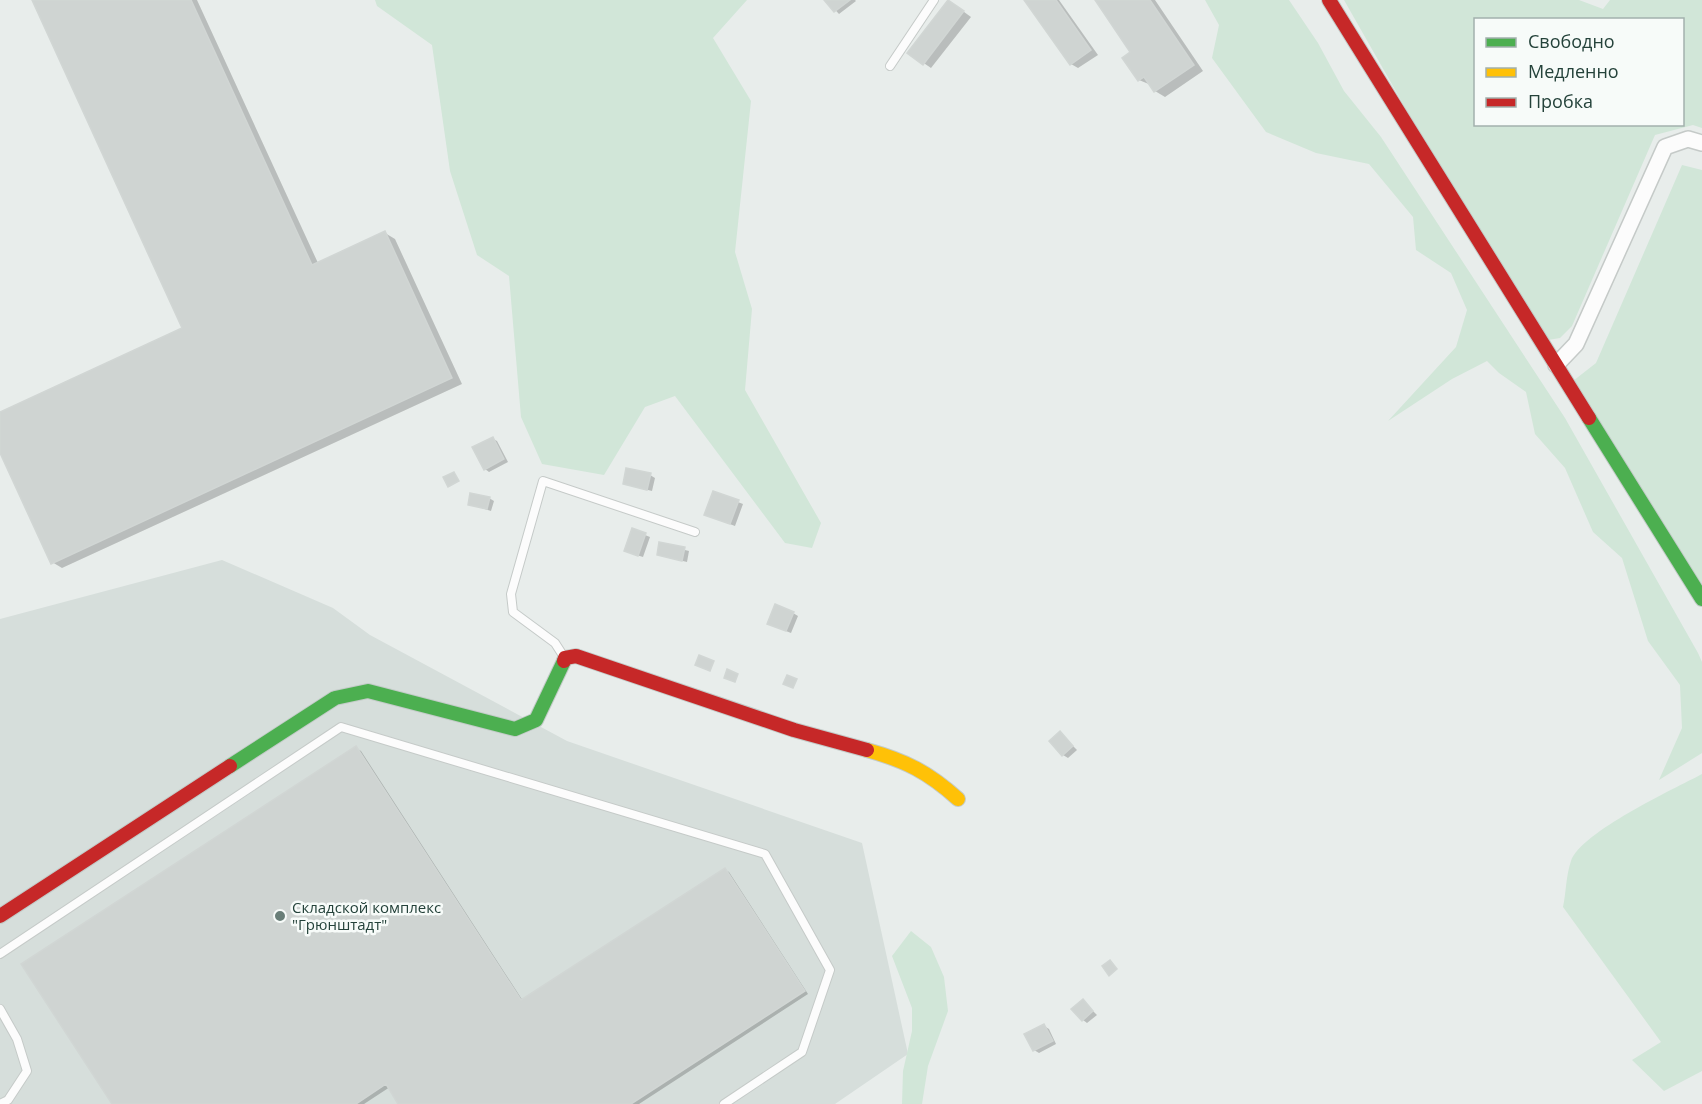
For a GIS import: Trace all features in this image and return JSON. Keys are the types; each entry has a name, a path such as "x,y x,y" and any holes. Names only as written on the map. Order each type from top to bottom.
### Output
{"street":[{"path":"1329,0 1702,599"},
{"path":"1556,365 1576,344 1665,147 1688,139 1702,142"},
{"path":"0,916 335,698 368,691 515,729 536,720 565,658 576,656 794,729 898,759 931,774 958,799"}],"lane":[{"path":"890,66 934,0"},
{"path":"565,658 555,643 513,612 511,594 543,481 695,532"},
{"path":"0,954 341,727 765,854 830,970 802,1052 724,1104"},
{"path":"0,1009 17,1039 27,1071 6,1102"}],"shaded area":[{"path":"222,560 333,608 370,635 567,741 862,843 908,1054 835,1104 0,1104 0,619"}],"green space":[{"path":"375,0 747,0 713,38 751,101 735,252 752,309 745,390 821,523 812,548 785,543 675,396 645,407 604,475 542,464 521,417 509,276 477,255 450,171 432,45 377,6"},
{"path":"1205,0 1289,0 1318,43 1344,91 1381,137 1565,418 1702,662 1702,753 1659,780 1682,728 1680,685 1648,641 1622,558 1593,532 1565,468 1535,434 1526,392 1499,373 1487,361 1452,379 1388,421 1456,347 1467,310 1451,273 1416,250 1413,217 1369,164 1316,153 1266,132 1212,58 1219,25"},
{"path":"1344,0 1579,0 1603,9 1610,0 1702,0 1702,128 1693,125 1655,135 1572,326 1560,338 1548,340 1406,109"},
{"path":"1682,165 1702,170 1702,591 1573,381 1596,363"},
{"path":"1702,774 1702,1071 1664,1091 1632,1060 1661,1042 1563,907 1569,866 1578,850 1592,837 1630,812"},
{"path":"911,931 931,947 944,977 948,1011 928,1066 922,1104 902,1104 903,1071 912,1031 912,1008 892,956"}],"building":[{"path":"32,0 191,0 312,265 385,231 452,378 51,564 0,453 0,412 182,328"},
{"path":"824,0 850,0 834,12"},
{"path":"948,0 964,11 923,65 907,53"},
{"path":"1024,0 1056,0 1091,50 1070,65"},
{"path":"1095,0 1150,0 1194,65 1154,92 1144,77 1138,81 1122,58 1130,52"},
{"path":"493,437 504,459 484,470 472,447"},
{"path":"626,468 651,473 647,490 623,484"},
{"path":"454,472 459,481 448,487 443,477"},
{"path":"713,491 739,500 730,524 704,515"},
{"path":"470,493 490,497 487,509 468,505"},
{"path":"632,528 646,533 638,556 624,551"},
{"path":"659,542 685,547 682,561 657,555"},
{"path":"775,604 794,612 786,631 767,624"},
{"path":"699,655 714,661 710,671 695,665"},
{"path":"727,669 738,674 735,682 724,678"},
{"path":"787,675 797,679 793,688 783,684"},
{"path":"1060,731 1073,746 1062,756 1049,741"},
{"name":"Складской комплекс \"Грюнштадт\"","path":"356,746 521,1000 725,868 805,991 631,1104 398,1104 386,1084 356,1104 112,1104 21,964"},
{"path":"1110,960 1117,969 1109,976 1102,966"},
{"path":"1083,999 1093,1011 1082,1021 1071,1009"},
{"path":"1044,1024 1053,1041 1033,1051 1024,1034"}],"traffic: fast":[{"path":"1589,418 1702,599"},
{"path":"230,766 335,698 368,691 515,729 536,720 564,661"}],"traffic: slow":[{"path":"867,750 916,768 958,799"}],"traffic: jam":[{"path":"1329,0 1589,418"},
{"path":"564,661 565,658 576,656 794,730 867,750"},
{"path":"0,916 230,766"}],"place":[{"name":"Складской комплекс \"Грюнштадт\"","path":"280,916"}]}
